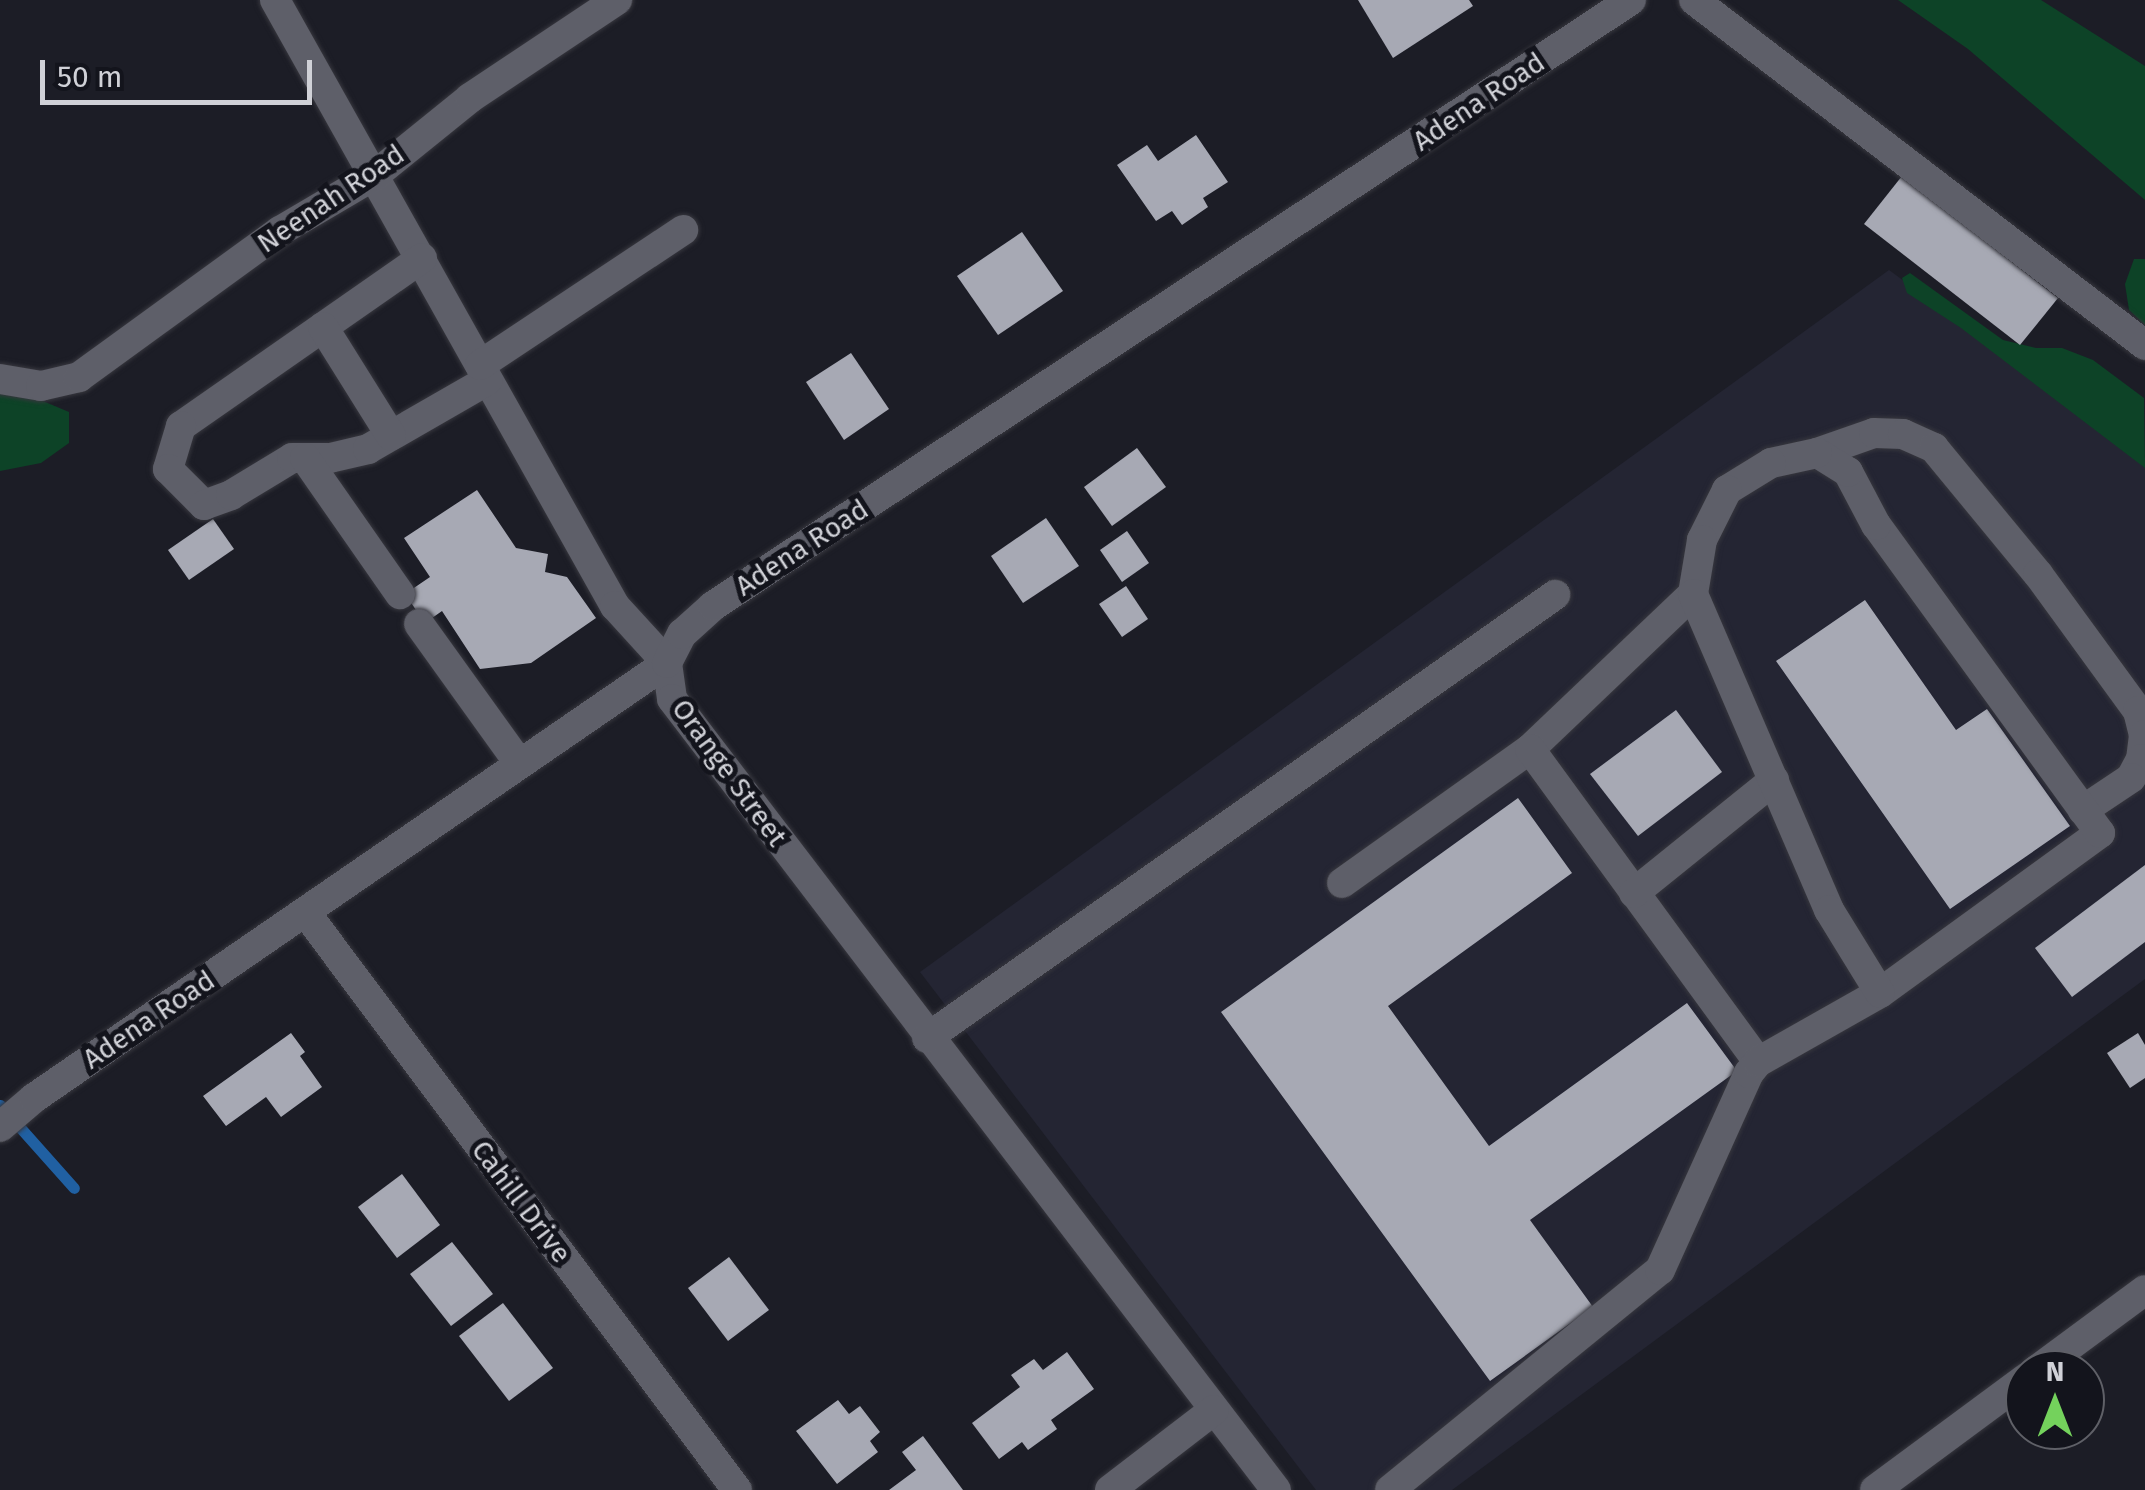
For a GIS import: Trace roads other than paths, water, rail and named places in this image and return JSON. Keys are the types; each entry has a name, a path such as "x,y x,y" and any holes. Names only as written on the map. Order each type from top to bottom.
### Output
{"street":[{"name":"Orange Street","path":"275,0 615,606 667,663 672,699 927,1038 1276,1490"},
{"name":"Neenah Road","path":"0,379 41,386 79,377 280,231 375,175 470,98 617,0"},
{"name":"Adena Road","path":"0,1127 34,1098 667,663 682,634 713,606 1630,0"},
{"path":"1694,0 2145,346"},
{"path":"422,258 180,426 168,469 204,505 231,494 292,458 368,449 684,230"},
{"path":"323,326 391,436"},
{"path":"1880,993 1829,910 1693,594 1702,540 1727,490 1771,462 1817,453 1874,433 1904,434 1934,448 2038,574 2138,711 2144,735 2141,758 2132,778 2083,810"},
{"path":"1390,1490 1660,1270 1749,1073 1758,1062 1880,993 2100,833 1876,525 1848,472 1817,453"},
{"path":"305,458 400,594"},
{"path":"1342,883 1530,750 1693,594"},
{"path":"927,1038 1556,596"},
{"path":"419,624 519,764"},
{"path":"1530,750 1758,1062"},
{"path":"1634,893 1774,780"},
{"name":"Cahill Drive","path":"306,913 737,1490"},
{"path":"2064,1350 2145,1290"},
{"path":"1875,1490 2005,1394"},
{"path":"1110,1490 1214,1410"}],"waterway":[{"path":"0,1105 74,1188"}]}
